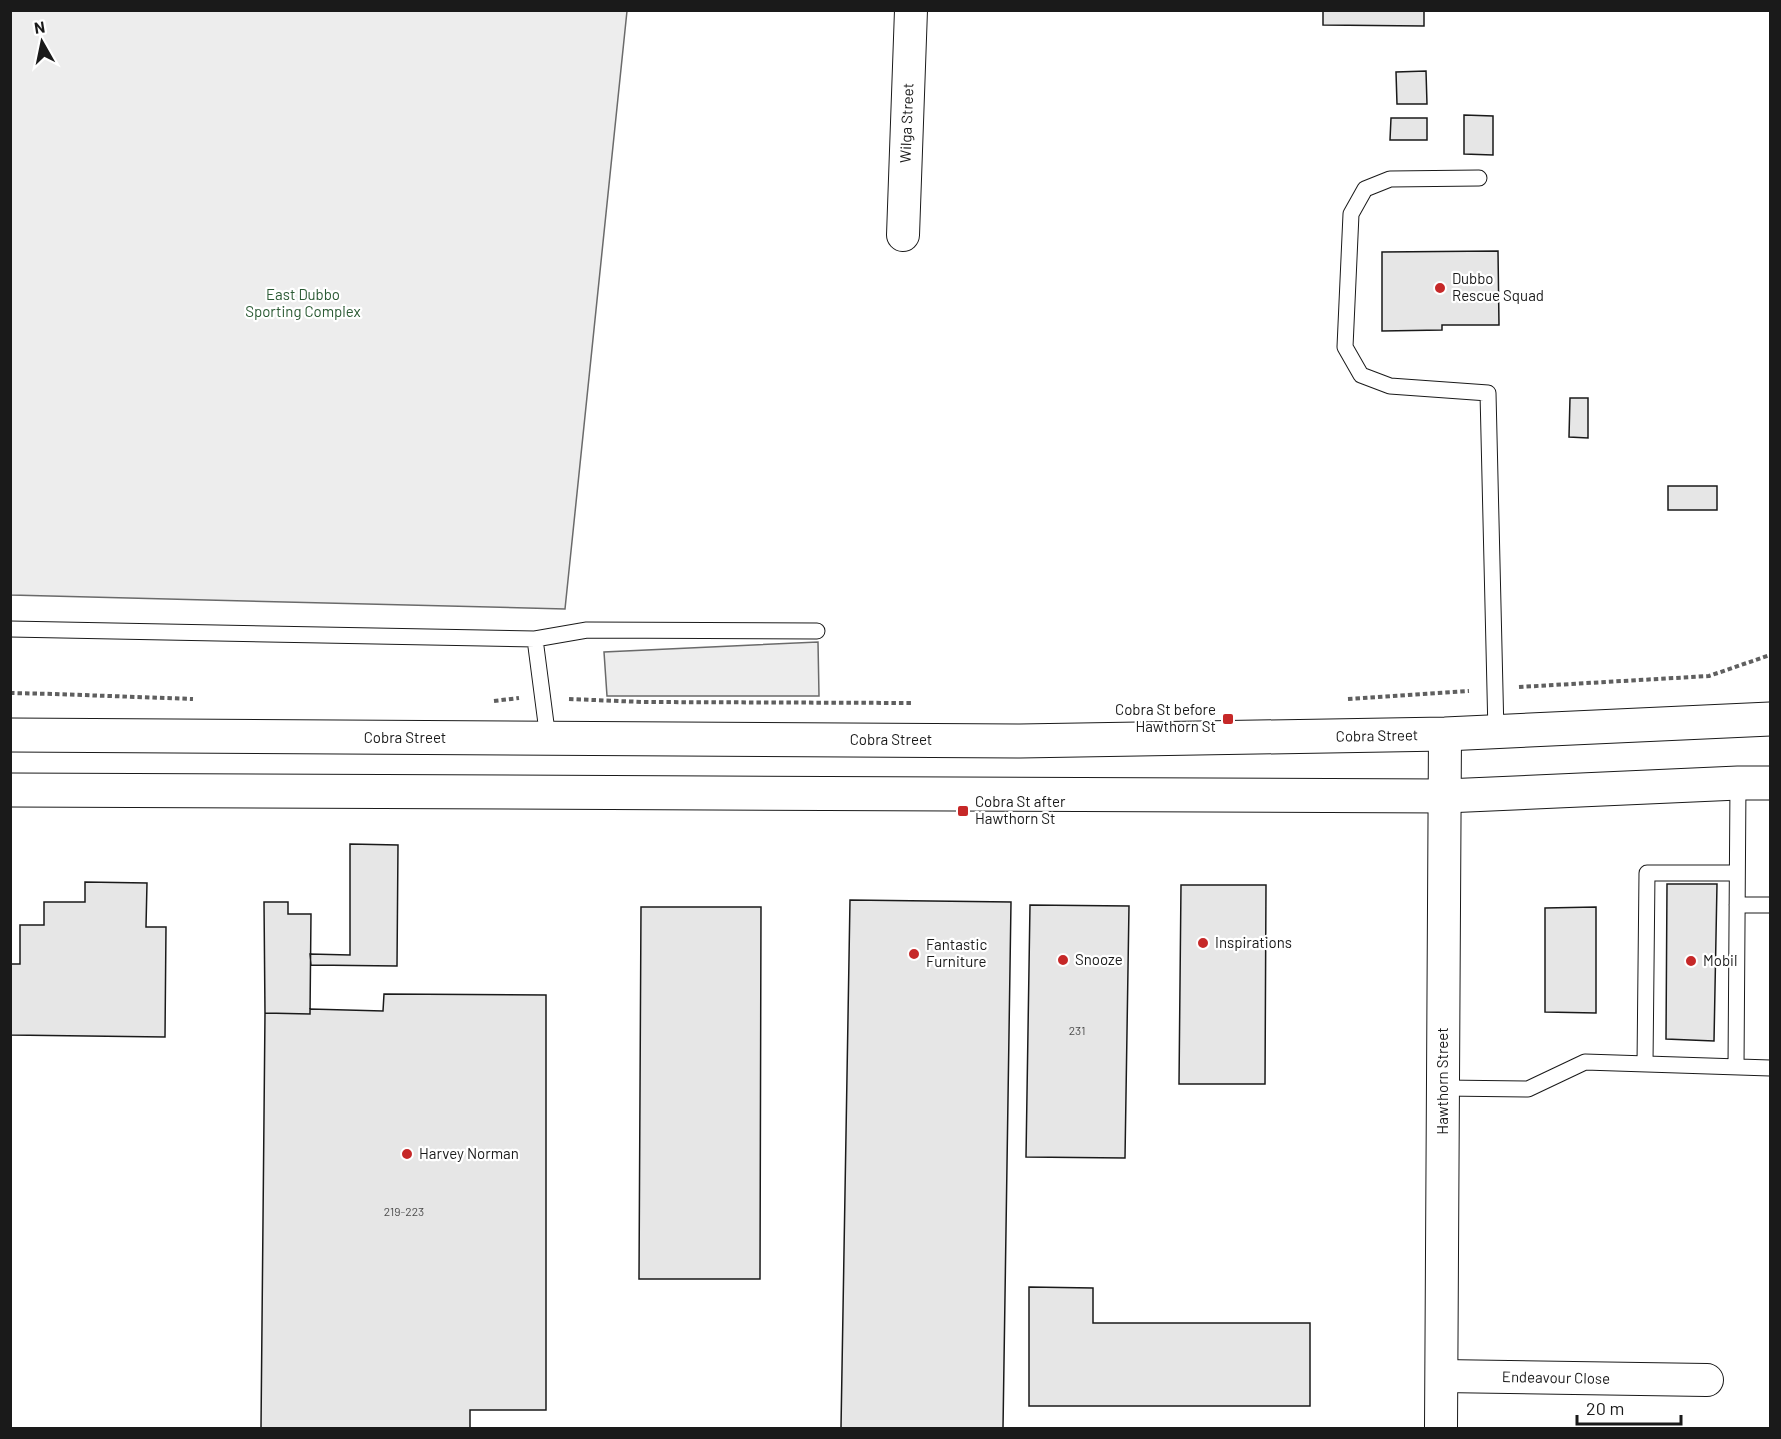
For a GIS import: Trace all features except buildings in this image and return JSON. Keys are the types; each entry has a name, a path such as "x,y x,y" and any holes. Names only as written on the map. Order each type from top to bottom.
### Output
{"highway":[{"name":"Cobra Street","path":"10,735 1020,741 1496,733 1770,719"},
{"path":"10,790 1445,796 1770,783"}],"street":[{"name":"Wilga Street","path":"903,235 911,10"},
{"name":"Hawthorn Street","path":"1441,1428 1445,734"},
{"name":"Endeavour Close","path":"1442,1376 1707,1380"}],"lane":[{"path":"1479,178 1390,179 1365,189 1351,214 1345,347 1360,375 1390,386 1488,393 1496,733"},
{"path":"10,629 535,639 587,630 817,631"},
{"path":"535,639 548,739"},
{"path":"1736,1067 1738,783"},
{"path":"1645,1064 1647,873 1737,873"},
{"path":"1737,905 1770,905"},
{"path":"1443,1088 1528,1089 1585,1062 1770,1068"}],"path":[{"path":"1347,699 1709,676 1770,655"},
{"path":"10,693 194,699"},
{"path":"486,702 521,697 643,702 919,704"}],"shaded area":[{"name":"East Dubbo Sporting Complex","path":"10,11 627,11 565,609 11,595"},
{"path":"818,642 819,696 607,696 604,652"}],"place":[{"name":"Dubbo Rescue Squad","path":"1440,288"},
{"name":"Cobra St before Hawthorn St","path":"1228,719"},
{"name":"Cobra St after Hawthorn St","path":"963,811"},
{"name":"Inspirations","path":"1203,943"},
{"name":"Fantastic Furniture","path":"914,954"},
{"name":"Snooze","path":"1063,960"},
{"name":"Mobil","path":"1691,961"},
{"name":"Harvey Norman","path":"407,1154"}]}
